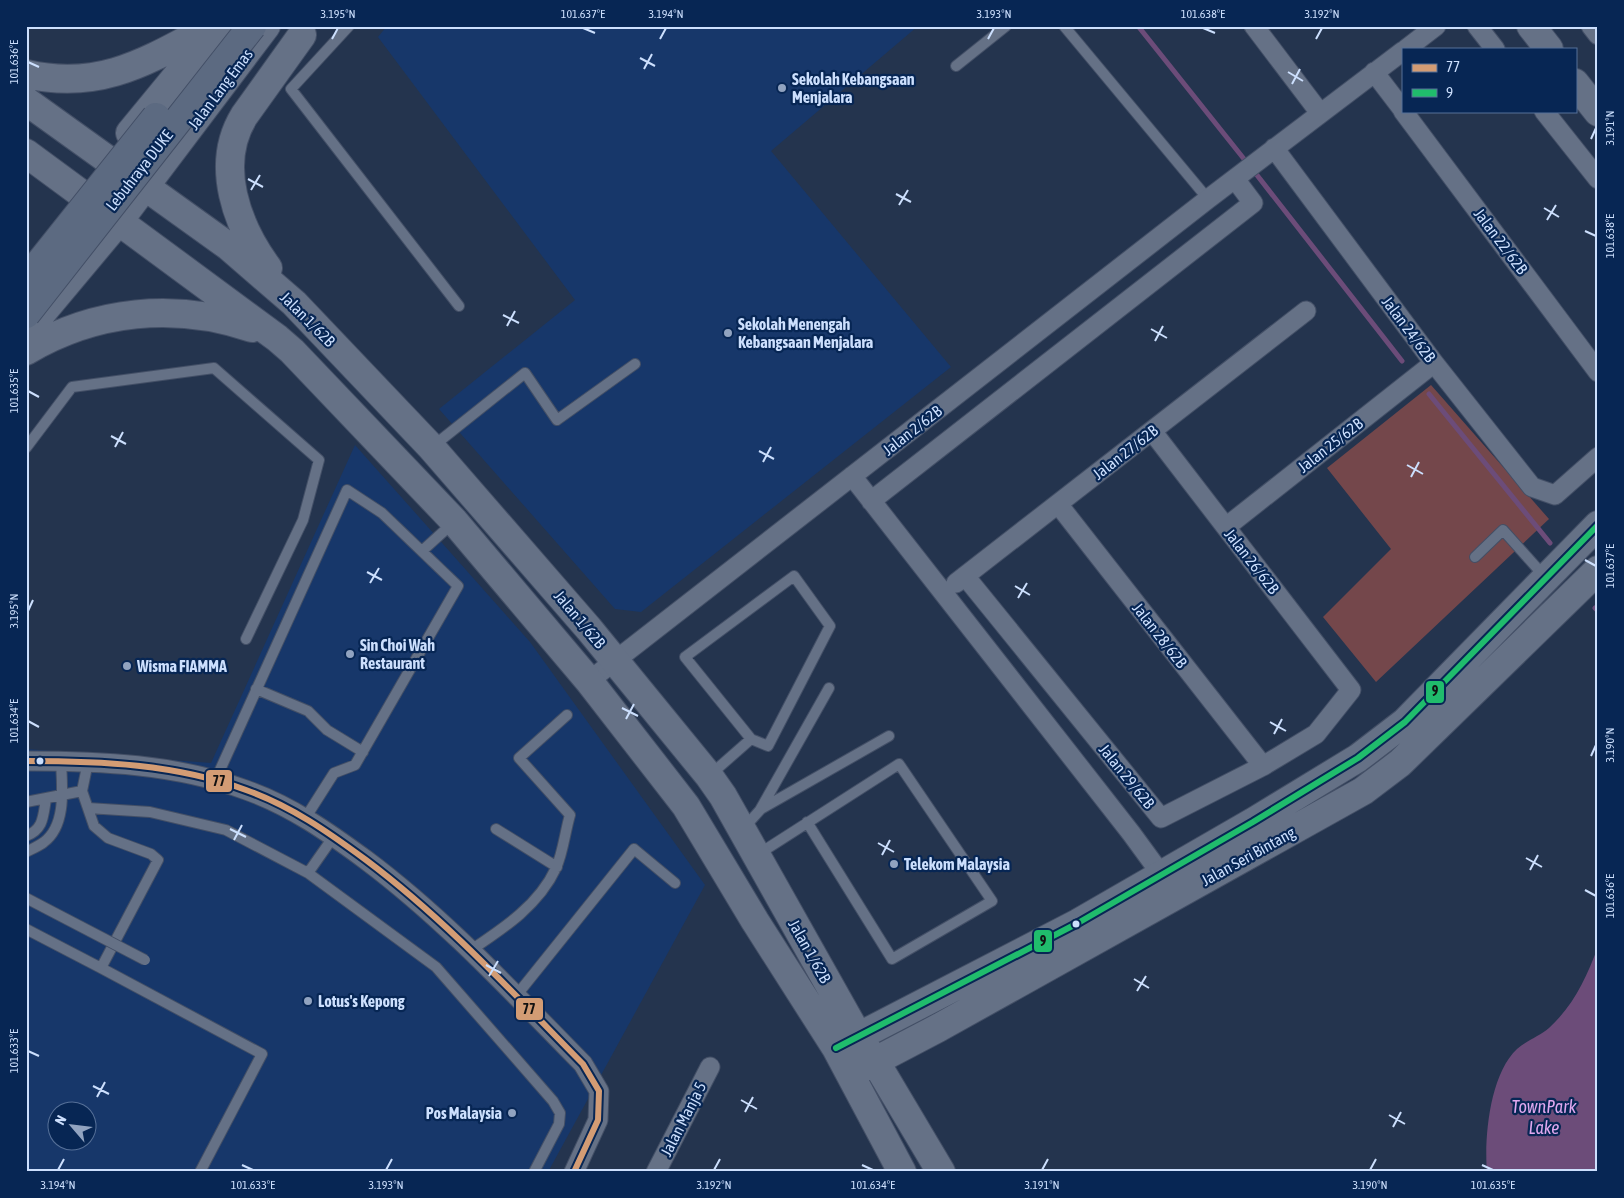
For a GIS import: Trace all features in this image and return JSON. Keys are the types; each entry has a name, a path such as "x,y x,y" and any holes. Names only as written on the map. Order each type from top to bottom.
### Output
{"highway":[{"name":"Lebuhraya DUKE","path":"26,280 229,26"},
{"name":"Lebuhraya DUKE","path":"26,314 252,26"}],"main road":[{"path":"26,74 60,79 107,76 152,59 213,26"},
{"path":"26,260 218,26"},
{"name":"Jalan Lang Emas","path":"26,332 118,222 266,26"},
{"path":"1531,26 1548,48"},
{"path":"192,126 216,122 306,30"},
{"path":"294,303 255,251 242,228 236,206 230,163 237,128 306,30"},
{"path":"1576,84 1598,112"},
{"name":"Jalan 1/62B","path":"26,101 228,246 294,303 431,447 615,661 709,776 751,820 757,855 847,1042 850,1074 902,1172"},
{"name":"Jalan 1/62B","path":"26,153 80,195 277,338 292,351 454,521 589,681 686,806 755,921 847,1042 875,1060 941,1172"},
{"path":"26,351 52,336 78,325 110,317 155,314 200,314 239,324 277,338"},
{"name":"Jalan Seri Bintang","path":"847,1042 1078,923 1339,770 1405,722 1598,524"},
{"name":"Jalan Seri Bintang","path":"850,1074 1363,791 1400,763 1598,570"}],"street":[{"path":"1254,26 1320,113"},
{"path":"1407,48 1436,26"},
{"path":"1477,26 1494,48"},
{"path":"1591,26 1598,35"},
{"name":"Jalan 2/62B","path":"589,681 1208,198 1402,52"},
{"name":"Jalan 22/62B","path":"1374,72 1402,110"},
{"name":"Jalan 22/62B","path":"1404,112 1598,372"},
{"path":"1545,112 1598,179"},
{"name":"Jalan 24/62B","path":"1274,148 1434,362 1532,486 1556,495 1598,457"},
{"path":"871,501 1253,202 1235,179"},
{"name":"Jalan 27/62B","path":"943,593 1306,311"},
{"name":"Jalan 25/62B","path":"1226,527 1434,362"},
{"name":"Jalan 26/62B","path":"1152,431 1352,690"},
{"name":"Jalan 29/62B","path":"852,476 1161,874"},
{"name":"Jalan 28/62B","path":"1058,504 1263,766"},
{"name":"Jalan 29/62B","path":"965,576 1160,818 1263,766 1316,734 1352,690"},
{"path":"26,761 88,762 174,770 244,789 306,817 334,836 444,923 583,1064 599,1091 598,1120 574,1172"},
{"name":"Jalan Manja 5","path":"656,1172 710,1067"}],"lane":[{"path":"349,26 291,89 459,306"},
{"path":"956,66 1006,26"},
{"path":"1064,26 1208,198"},
{"path":"431,447 525,373 557,420 635,364"},
{"path":"26,448 72,387 214,368 319,460 303,520 246,640"},
{"path":"214,781 347,490 382,513 458,586 355,765 334,773 306,817"},
{"path":"422,551 454,521"},
{"path":"1475,557 1503,530 1546,578"},
{"path":"794,576 830,626 768,746 751,739 685,657 794,576"},
{"path":"751,820 829,688"},
{"path":"256,690 308,711 327,730 363,752"},
{"path":"471,950 502,929 535,901 556,867 570,816 519,758 567,715"},
{"path":"751,820 889,736"},
{"path":"709,776 751,739"},
{"path":"26,852 45,842 58,824 62,795 61,761"},
{"path":"88,762 82,791 94,826 108,838 151,854 158,860 101,968"},
{"path":"757,855 807,822 899,764 992,901 892,959 807,822"},
{"path":"26,802 82,791"},
{"path":"26,836 34,833 42,824 46,799"},
{"path":"88,808 150,812 226,830 308,873 436,967 553,1101 560,1113 559,1124 534,1172"},
{"path":"496,829 556,867"},
{"path":"308,873 334,836"},
{"path":"516,996 634,849 675,884"},
{"path":"26,898 145,960"},
{"path":"26,929 262,1054 200,1172"}],"shaded area":[{"name":"Sekolah Menengah Kebangsaan Menjalara","path":"387,26 918,26 771,151 951,367 641,612 615,609 439,409 575,300 378,37"},
{"path":"1431,385 1549,519 1376,682 1323,617 1391,549 1327,468"},
{"path":"355,445 530,642 705,885 548,1172 26,1172 26,749 211,763"}],"water":[{"name":"TownPark Lake","path":"1598,947 1598,1172 1487,1172 1488,1124 1500,1074 1517,1049 1549,1028 1566,1010 1584,980"}],"waterway":[{"path":"1138,26 1248,164"},
{"path":"1253,170 1402,361"},
{"path":"1429,394 1550,543"},
{"path":"1595,608 1598,611"}],"transit line":[{"name":"9","path":"836,1048 1078,923 1253,822 1358,758 1405,722 1598,525"},
{"name":"77","path":"26,761 110,763 165,769 219,781 263,796 294,812 366,860 424,907 451,932 583,1064 599,1091 598,1120 574,1172"}],"place":[{"name":"Sekolah Kebangsaan Menjalara","path":"782,88"},
{"name":"Sekolah Menengah Kebangsaan Menjalara","path":"728,333"},
{"name":"Sin Choi Wah Restaurant","path":"350,654"},
{"name":"Wisma FIAMMA","path":"127,666"},
{"name":"Telekom Malaysia","path":"894,864"},
{"name":"Lotus's Kepong","path":"308,1001"},
{"name":"Pos Malaysia","path":"512,1113"}]}
